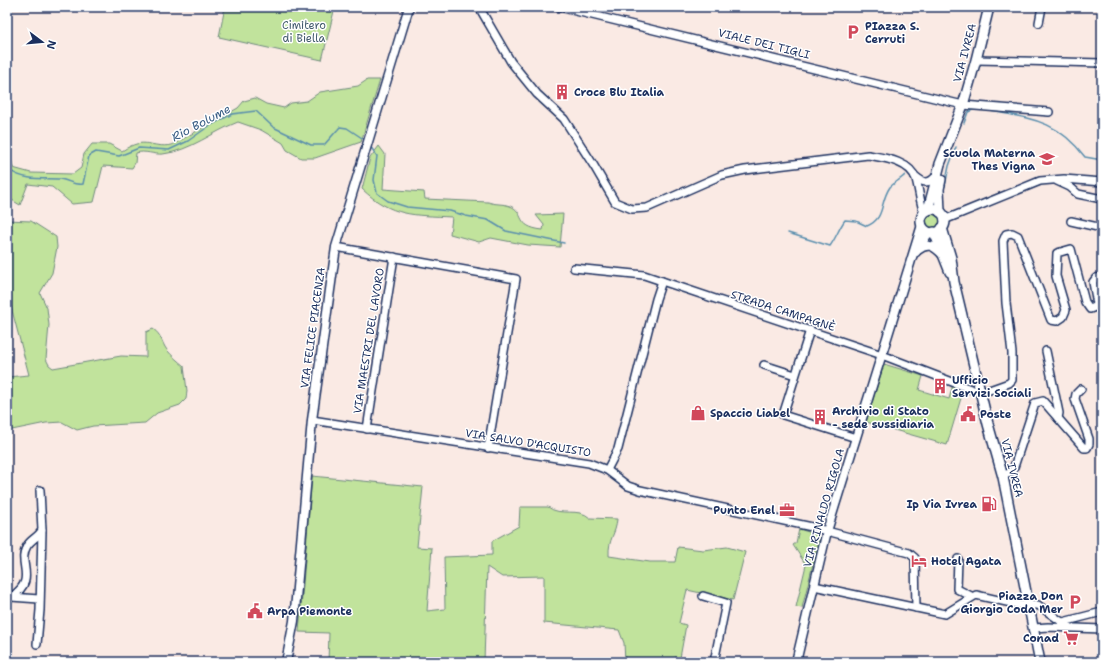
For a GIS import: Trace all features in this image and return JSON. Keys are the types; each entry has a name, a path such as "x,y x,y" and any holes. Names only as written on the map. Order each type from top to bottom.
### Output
{"main road":[{"name":"VIA IVREA","path":"922,225 921,218 926,211 936,176 963,105 989,7"},
{"name":"VIA IVREA","path":"949,144 939,189 938,225 942,255 954,282"},
{"path":"922,225 938,225 932,209 926,211"},
{"name":"VIA IVREA","path":"938,225 951,258 954,282 1003,477 1040,662"}],"street":[{"name":"VIA FELICE PIACENZA","path":"286,662 294,621 312,420 336,247 409,7"},
{"path":"479,7 511,62 537,94 564,119 615,202 632,209 647,208 722,175 745,170 868,155 888,158 900,163 921,181 926,183 931,182 936,176"},
{"name":"VIALE DEI TIGLI","path":"559,7 963,105"},
{"path":"1039,23 1042,7"},
{"path":"976,60 1102,63"},
{"path":"963,105 1049,112"},
{"path":"913,174 926,211"},
{"path":"938,225 1004,194 1047,180 1064,179 1102,182"},
{"path":"1047,180 1062,182 1078,194 1102,199"},
{"path":"1071,221 1102,228"},
{"name":"VIA RINALDO RIGOLA","path":"796,662 827,531 882,355 907,269 922,225"},
{"name":"VIA RINALDO RIGOLA","path":"907,269 916,252 938,225"},
{"path":"981,393 1009,384 1012,380 1012,353 1006,303 1002,241 1006,234 1012,233 1018,236 1051,320 1057,320 1063,317 1066,310 1056,276 1057,253 1071,249 1085,302 1090,309 1095,308 1097,304 1093,282 1096,278 1102,276"},
{"path":"916,252 925,245 929,245 935,248 942,255"},
{"path":"336,247 516,279 488,448"},
{"name":"VIA MAESTRI DEL LAVORO","path":"367,429 394,257"},
{"name":"STRADA CAMPAGNÈ","path":"574,268 644,276 810,330 882,355 981,393"},
{"path":"607,470 618,450 656,300 662,282"},
{"path":"810,330 782,415 856,438"},
{"path":"1046,351 1060,413 1058,418"},
{"path":"764,365 795,375"},
{"path":"1003,477 1013,470 1016,465 1035,403 1043,401 1084,448 1087,448 1089,439 1075,399 1076,394 1081,389"},
{"name":"VIA SALVO D'ACQUISTO","path":"312,420 581,462 607,470 628,486 640,490 827,531 892,548 915,558 916,608"},
{"path":"37,644 42,530 40,490"},
{"path":"9,597 20,591 24,584 26,575 25,552 28,545 40,535 42,530"},
{"path":"958,559 957,589 971,596"},
{"path":"814,586 941,614 949,613 971,596 976,595 1020,605 1038,605 1069,627"},
{"path":"702,596 726,603 714,662"},
{"path":"9,597 40,599"},
{"path":"1048,627 1060,620 1102,612"},
{"path":"1034,628 1069,627 1102,629"}],"green space":[{"name":"Cimitero di Biella","path":"225,7 335,7 322,60 219,37"},
{"path":"367,80 380,80 361,142 315,158 301,158 287,150 283,143 261,130 238,122 183,149 163,154 143,152 136,153 135,163 132,168 103,166 94,202 72,204 52,187 28,184 20,205 7,197 7,137 13,168 31,173 73,174 81,168 84,154 92,144 109,144 122,151 130,146 143,143 165,146 172,145 238,108 244,101 255,98 266,104 284,108 291,103 307,101 320,92 358,86"},
{"path":"379,146 385,154 383,189 424,192 425,199 488,202 507,205 518,212 524,223 528,226 543,230 544,225 536,215 563,214 560,247 528,245 491,238 479,242 450,234 452,217 414,215 393,210 383,205 362,189 370,158"},
{"path":"930,213 936,213 941,218 939,227 936,229 930,229 925,224 925,218"},
{"path":"7,220 31,221 56,237 57,247 52,273 40,293 47,308 49,325 46,359 49,365 53,368 121,356 146,357 146,332 153,329 160,336 167,350 184,366 187,391 186,399 180,405 157,413 145,423 93,426 77,430 62,422 46,423 7,431 7,377 29,375 8,295"},
{"path":"884,364 923,376 919,390 949,399 953,384 964,388 947,445 866,422"},
{"path":"312,476 423,487 417,547 432,548 427,611 445,609 444,557 492,555 492,541 519,526 520,507 548,507 558,511 580,513 590,518 617,519 610,545 609,556 650,562 675,562 678,547 703,550 727,547 745,552 733,600 687,590 679,623 686,625 680,658 675,657 674,662 625,662 624,643 619,630 544,623 544,576 502,577 487,567 484,662 328,662 329,633 299,632"},
{"path":"799,529 818,535 819,540 802,608 796,607 806,565 793,545 796,543"}],"waterway":[{"name":"Rio Bolume","path":"964,123 968,112 975,109"},
{"name":"Rio Bolume","path":"985,110 1041,122 1063,134 1085,157 1102,160"},
{"name":"Rio Bolume","path":"7,152 11,171 16,174 28,178 60,179 74,184 83,184 89,156 96,152 119,156 139,148 169,150 188,141 209,126 232,114 256,111 273,127 311,145 324,145 340,127 347,128 365,140"},
{"name":"Rio Bolume","path":"370,146 377,156 374,180 377,193 388,201 407,207 450,211 488,220 506,231 564,243"},
{"name":"Rio Bolume","path":"945,186 949,166 956,147"},
{"name":"Rio Bolume","path":"788,233 830,246 845,220 856,221 867,226 873,223 880,214 884,199 890,187 905,175"}],"place":[{"name":"PIazza S. Cerruti","path":"853,32"},
{"name":"Croce Blu Italia","path":"562,92"},
{"name":"Scuola Materna Thes Vigna","path":"1047,159"},
{"name":"Ufficio Servizi Sociali","path":"940,386"},
{"name":"Spaccio Liabel","path":"698,413"},
{"name":"Poste","path":"968,414"},
{"name":"Archivio di Stato - sede sussidiaria","path":"820,417"},
{"name":"Ip Via Ivrea","path":"989,504"},
{"name":"Punto Enel","path":"787,510"},
{"name":"Hotel Agata","path":"919,561"},
{"name":"Piazza Don Giorgio Coda Mer","path":"1075,602"},
{"name":"Arpa Piemonte","path":"255,611"},
{"name":"Conad","path":"1071,638"}]}
